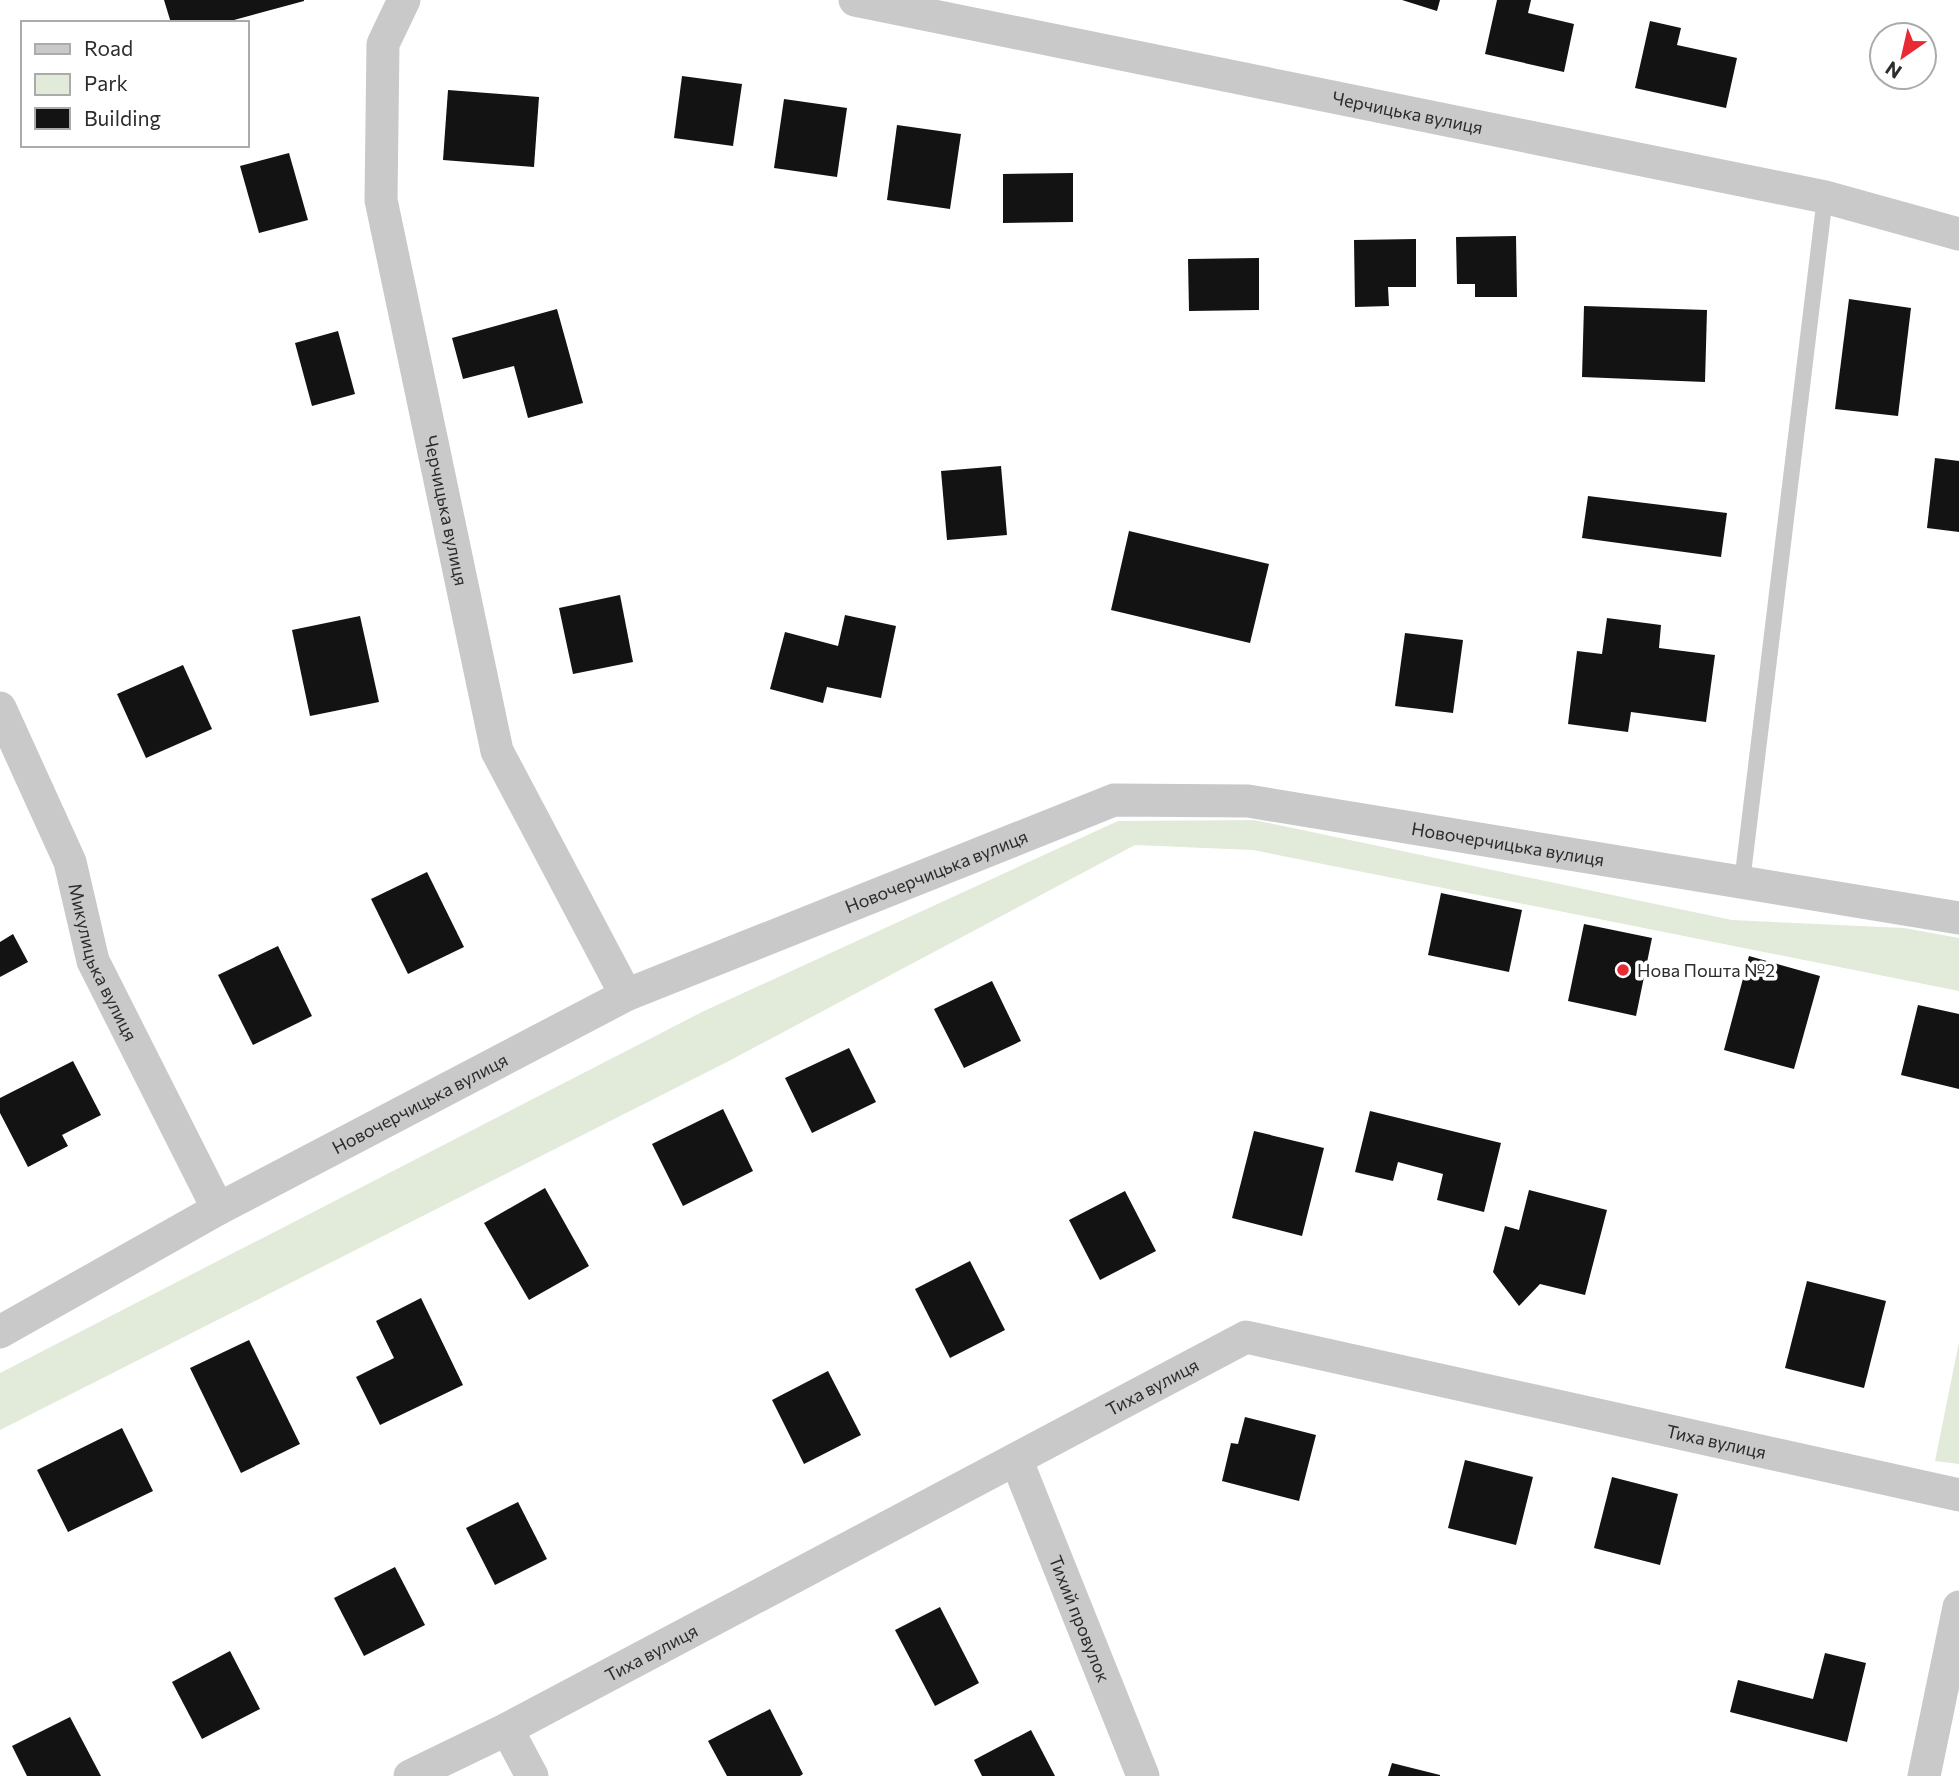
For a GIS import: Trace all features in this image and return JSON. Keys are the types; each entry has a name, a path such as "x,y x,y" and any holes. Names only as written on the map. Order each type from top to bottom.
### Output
{"street":[{"name":"Черчицька вулиця","path":"404,0 383,44 381,200 497,751 626,995"},
{"name":"Черчицька вулиця","path":"855,0 1825,197 1959,234"},
{"name":"Микулицька вулиця","path":"0,708 70,862 93,961 219,1209"},
{"name":"Новочерчицька вулиця","path":"0,1332 219,1209 626,995 1114,800 1248,801 1959,918"},
{"name":"Тиха вулиця","path":"410,1776 507,1729 1246,1337 1959,1495"},
{"name":"Тихий провулок","path":"1016,1459 1143,1776"},
{"path":"1924,1776 1959,1607"},
{"path":"507,1729 532,1776"}],"lane":[{"path":"1742,882 1825,197"}],"green space":[{"path":"1254,820 1732,920 1904,928 1959,938 1959,991 1253,850 1135,845 727,1062 0,1430 0,1373 704,1011 1118,821"},
{"path":"1959,1342 1959,1464 1935,1461"}],"building":[{"path":"164,0 304,0 230,21 170,21"},
{"path":"1402,0 1440,0 1437,11"},
{"path":"1497,0 1531,0 1528,13 1574,24 1564,72 1485,54"},
{"path":"1650,21 1681,28 1677,45 1737,58 1726,108 1635,88"},
{"path":"682,76 742,84 733,146 674,138"},
{"path":"448,90 539,97 534,167 443,160"},
{"path":"784,99 847,108 837,177 774,168"},
{"path":"897,125 961,134 950,209 887,200"},
{"path":"289,153 308,220 259,233 240,166"},
{"path":"1073,173 1073,222 1003,223 1003,174"},
{"path":"1516,236 1517,297 1475,297 1475,284 1457,284 1456,237"},
{"path":"1416,239 1416,287 1388,287 1389,306 1355,307 1354,240"},
{"path":"1259,258 1259,310 1189,311 1188,259"},
{"path":"1849,299 1911,308 1898,416 1835,409"},
{"path":"1584,306 1707,310 1705,382 1582,377"},
{"path":"557,309 583,403 528,418 514,366 463,379 452,338"},
{"path":"338,331 355,394 312,406 295,343"},
{"path":"1935,458 1959,461 1959,532 1927,528"},
{"path":"1001,466 1007,535 947,540 941,471"},
{"path":"1588,496 1727,513 1721,557 1582,538"},
{"path":"1129,531 1269,564 1250,643 1111,610"},
{"path":"620,595 633,662 573,674 559,608"},
{"path":"845,615 896,626 881,698 827,687 823,703 770,689 785,632 838,646"},
{"path":"360,616 379,702 310,716 292,630"},
{"path":"1607,618 1661,625 1659,648 1715,655 1706,722 1631,712 1628,732 1568,724 1577,651 1602,654"},
{"path":"1405,633 1463,640 1453,713 1395,706"},
{"path":"183,665 212,729 146,758 117,694"},
{"path":"427,872 464,947 408,974 371,899"},
{"path":"1441,893 1522,910 1509,972 1428,955"},
{"path":"1584,924 1652,938 1636,1016 1568,1001"},
{"path":"13,934 28,962 0,977 0,942"},
{"path":"278,946 312,1016 253,1045 218,975"},
{"path":"1749,956 1820,976 1794,1069 1724,1050"},
{"path":"992,981 1021,1041 964,1068 934,1009"},
{"path":"1918,1005 1959,1014 1959,1089 1901,1075"},
{"path":"849,1048 876,1102 812,1133 785,1078"},
{"path":"73,1061 101,1115 62,1135 68,1146 28,1167 0,1113 0,1098"},
{"path":"723,1109 753,1171 683,1206 652,1144"},
{"path":"1370,1111 1501,1143 1484,1212 1437,1200 1443,1174 1398,1162 1393,1181 1355,1172"},
{"path":"1254,1131 1324,1148 1302,1236 1232,1218"},
{"path":"545,1188 589,1266 529,1300 484,1223"},
{"path":"1529,1190 1607,1210 1585,1295 1540,1284 1519,1306 1493,1272 1505,1226 1519,1230"},
{"path":"1125,1191 1156,1251 1100,1280 1069,1220"},
{"path":"970,1261 1005,1330 950,1358 915,1289"},
{"path":"1807,1281 1886,1301 1864,1388 1785,1368"},
{"path":"421,1298 463,1385 380,1425 356,1377 394,1358 376,1321"},
{"path":"249,1340 300,1444 241,1473 190,1368"},
{"path":"828,1371 861,1435 804,1464 772,1400"},
{"path":"1245,1417 1316,1435 1299,1501 1222,1481 1231,1443 1238,1444"},
{"path":"122,1428 153,1491 68,1532 37,1470"},
{"path":"1465,1460 1533,1477 1516,1545 1448,1528"},
{"path":"1612,1477 1678,1494 1660,1565 1594,1548"},
{"path":"518,1502 547,1559 495,1585 466,1528"},
{"path":"395,1567 425,1625 364,1656 334,1598"},
{"path":"940,1607 979,1683 935,1706 895,1630"},
{"path":"230,1651 260,1709 202,1739 172,1682"},
{"path":"1825,1653 1866,1663 1847,1742 1730,1712 1738,1680 1813,1699"},
{"path":"770,1709 803,1774 727,1776 708,1741"},
{"path":"70,1717 101,1776 27,1776 12,1746"},
{"path":"1031,1730 1055,1776 982,1776 974,1760"},
{"path":"1392,1763 1440,1775 1440,1776 1388,1776"}],"place":[{"name":"Нова Пошта №2","path":"1623,970"}]}
